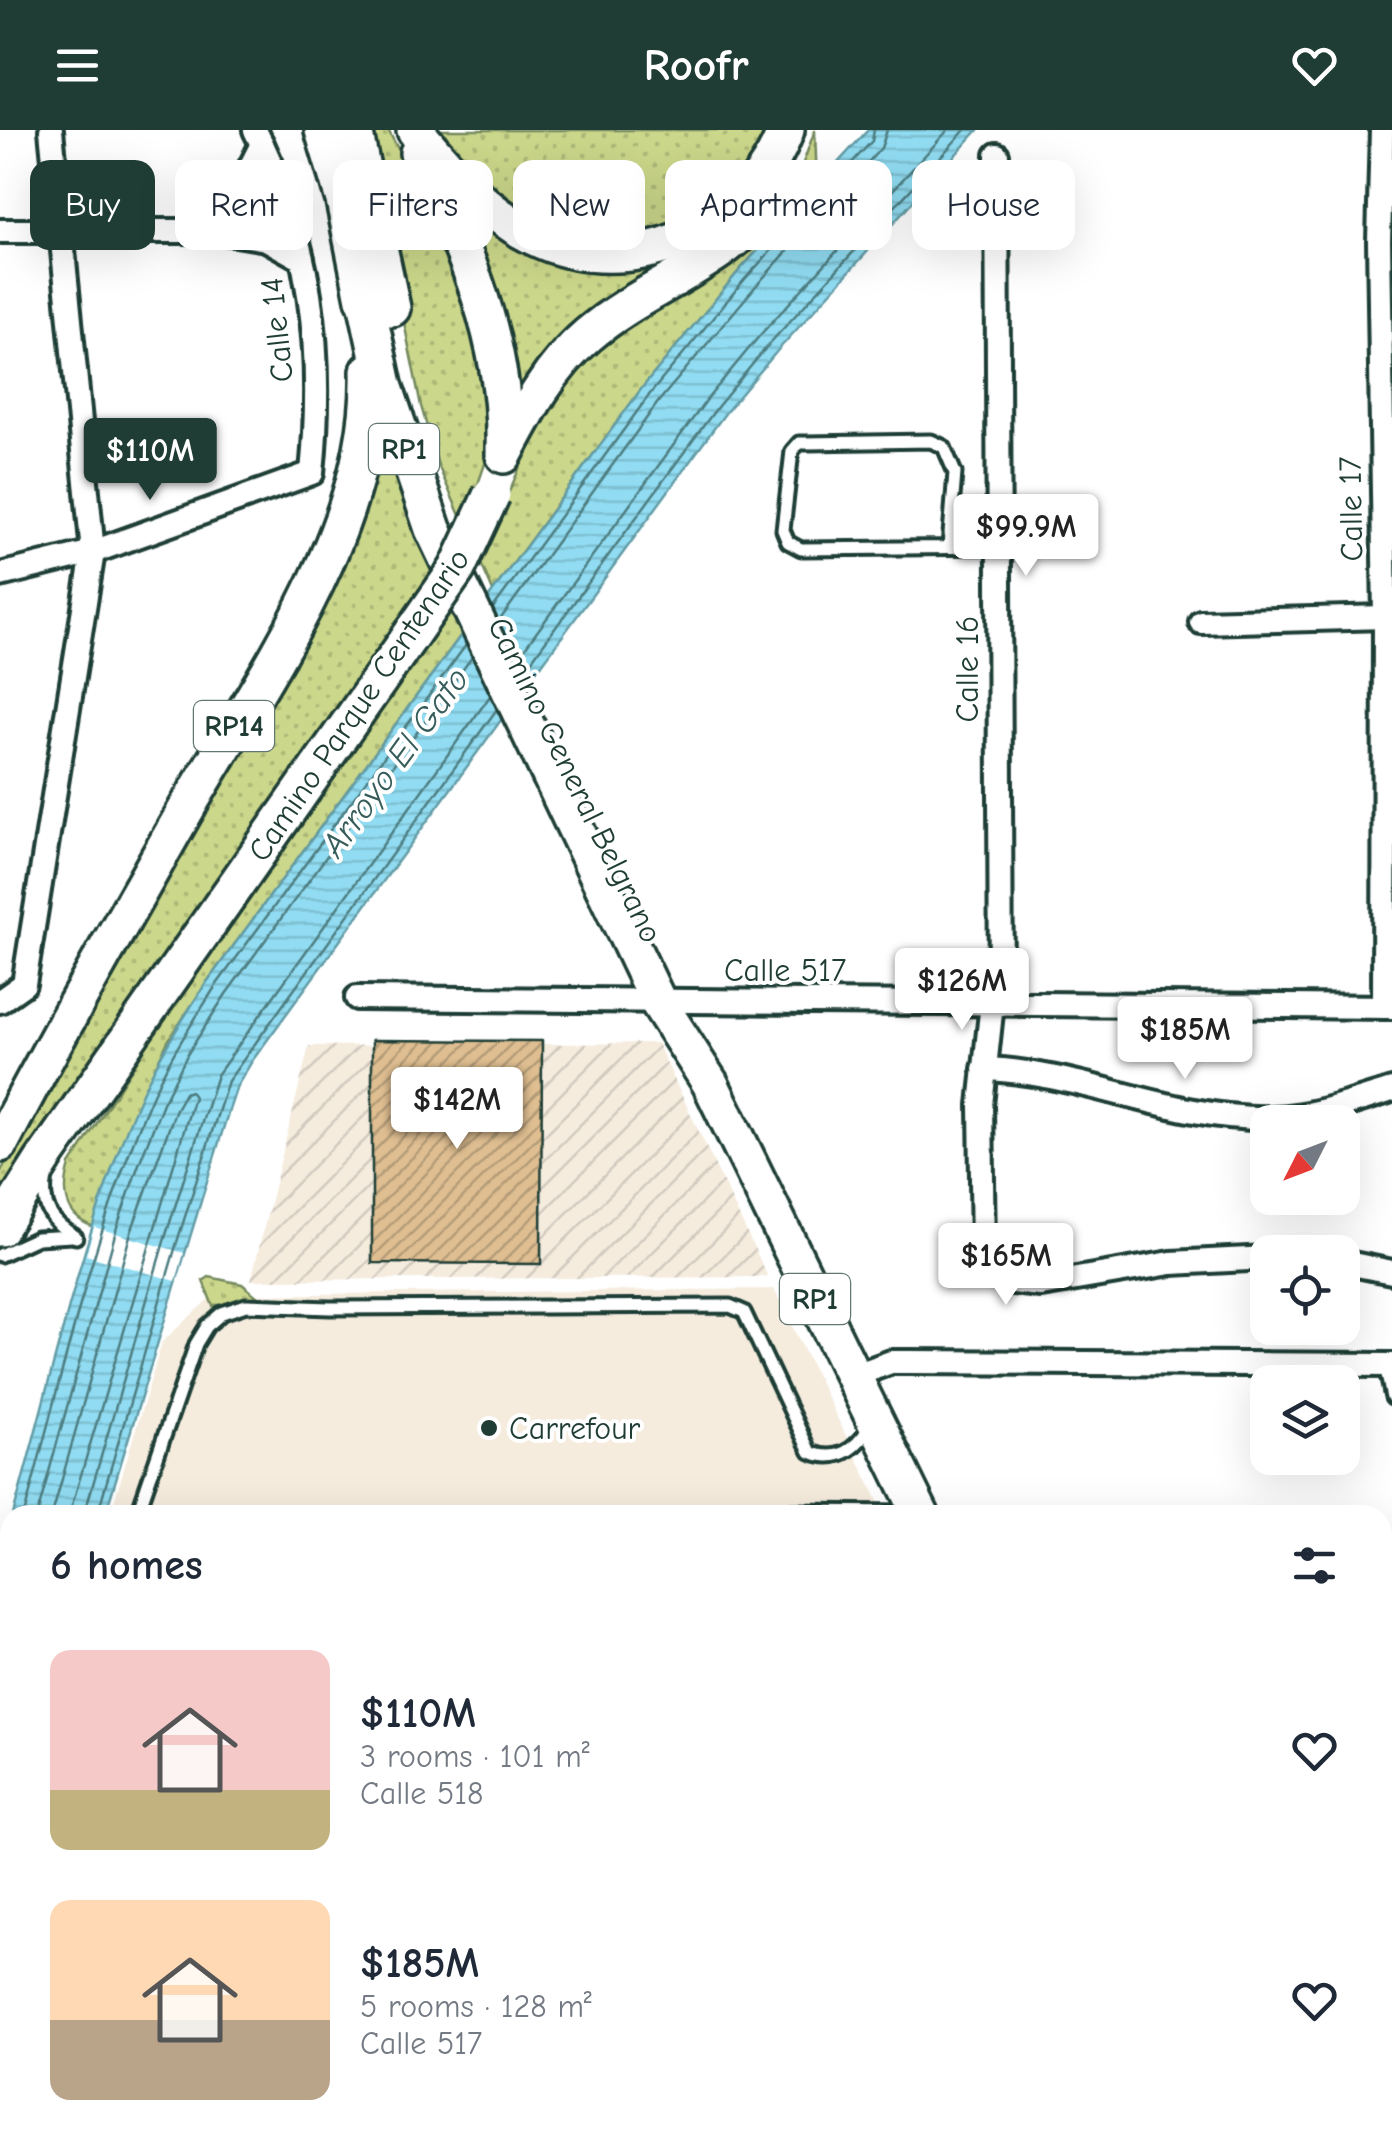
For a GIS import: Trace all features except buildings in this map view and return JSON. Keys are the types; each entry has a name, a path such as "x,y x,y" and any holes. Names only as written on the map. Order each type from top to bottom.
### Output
{"main road":[{"name":"RP1","path":"323,130 361,278"},
{"name":"Camino General Belgrano","path":"354,130 422,441 478,602"},
{"name":"Camino Parque Centenario","path":"0,1228 66,1127 457,570 492,494 504,456 504,402 489,324 462,245 406,130"},
{"path":"415,130 476,198 514,225 550,243 630,254 669,245 735,208 769,167 786,130"},
{"path":"504,456 531,406 578,344 609,319 722,251 760,216 788,175 805,130"},
{"name":"Camino General Belgrano","path":"361,278 384,385 433,530 478,602 538,718 670,1002 916,1505"},
{"name":"RP14","path":"0,1144 64,1021 298,614 336,536 356,477 368,417 369,349 361,278"}],"street":[{"path":"52,130 55,160"},
{"name":"Calle 17","path":"1382,130 1386,240 1388,1007"},
{"path":"249,160 259,137"},
{"name":"Calle 14","path":"93,552 312,472 317,420 316,333 287,200 259,137"},
{"name":"Calle 16","path":"997,155 997,1004 981,1105 984,1254 992,1271 1004,1281 1042,1286 1172,1263 1250,1259"},
{"path":"0,230 30,231"},
{"path":"0,1001 24,984 93,552 65,250"},
{"path":"287,250 302,258"},
{"path":"0,575 93,552"},
{"path":"1201,622 1385,617"},
{"name":"Calle 517","path":"357,998 1388,1007"},
{"path":"984,1069 1060,1078 1202,1114 1238,1118 1304,1115 1392,1090"},
{"path":"1360,1266 1392,1272"},
{"path":"853,1376 891,1362 1388,1365"}],"lane":[{"path":"949,547 955,473 944,446 931,440 806,443 792,451 783,530 788,542 801,549 999,547"},
{"path":"0,1255 37,1238 76,1237 52,1220 44,1199 48,1168 66,1127"},
{"path":"140,1505 196,1344 222,1312 246,1304 330,1308 730,1306 744,1312 810,1452 822,1457 842,1455 859,1444 874,1420"},
{"path":"1388,1365 1392,1398"}],"shaded area":[{"path":"657,1043 768,1277 251,1280 309,1046"},
{"name":"Carrefour","path":"774,1289 880,1505 113,1505 162,1342 213,1295"}],"green space":[{"path":"365,130 388,130 404,160 371,160"},
{"path":"423,130 773,130 768,151 758,160 665,160 665,233 645,239 645,160 513,160 513,218 493,208 493,160 446,160"},
{"path":"815,130 816,160 804,160"},
{"path":"493,214 513,221 513,250 594,250 630,263 665,239 665,250 684,250 517,403 498,303 479,250 493,250"},
{"path":"389,250 450,250 492,394 489,452 477,487 506,499 540,421 579,365 720,250 758,250 642,388 493,591 438,465 421,406"},
{"path":"381,425 469,624 168,1041 142,1094 94,1227 71,1210 66,1193 70,1165 156,1031 428,644 402,622 0,1205 0,1173 301,635"},
{"path":"209,1277 242,1284 258,1297 213,1306 203,1281"}],"water":[{"path":"868,130 978,130 951,160 912,160 912,203 892,225 892,160 841,160"},
{"name":"Arroyo El Gato","path":"758,250 869,250 726,412 252,1061 237,1086 228,1113 108,1505 16,1505 70,1301 103,1195 156,1064 207,982 642,388"}],"pier":[{"path":"94,1227 184,1253 176,1281 86,1255"}],"place":[{"name":"Carrefour","path":"489,1428"}]}
